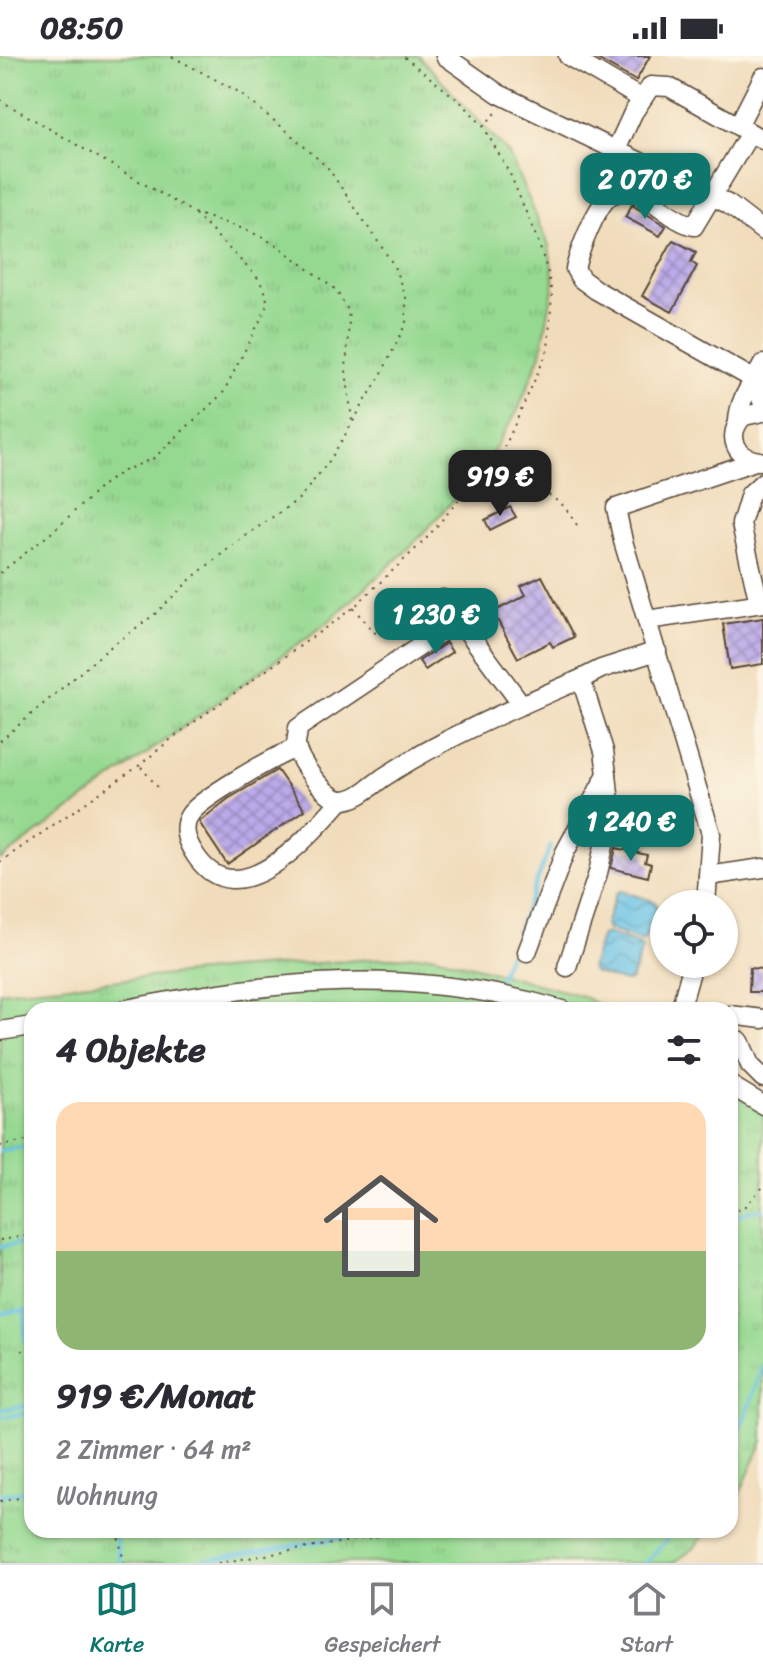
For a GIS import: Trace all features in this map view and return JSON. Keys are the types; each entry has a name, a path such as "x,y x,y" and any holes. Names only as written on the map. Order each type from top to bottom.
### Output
{"lane":[{"path":"445,56 512,100 728,204 763,231"},
{"path":"568,56 642,99"},
{"path":"759,372 596,290 581,279 575,269 579,251 607,198 619,191 635,193 685,224 694,226 750,133 763,77"},
{"path":"616,150 633,113 651,86 669,87 750,133"},
{"path":"759,372 763,404"},
{"path":"717,472 734,444 734,428 745,390 759,372"},
{"path":"738,421 751,412 763,412"},
{"path":"734,444 742,455 759,460"},
{"path":"707,890 711,834 623,541 616,508 759,460"},
{"path":"647,620 761,603 741,524 750,494 763,482"},
{"path":"443,599 522,705"},
{"path":"341,800 328,795 309,772 296,748 298,728 459,620"},
{"path":"296,748 266,761 192,811 185,825 186,833 202,864 211,873 230,879 262,871 295,850 341,800 361,794 440,745 522,705 601,669 657,651"},
{"path":"567,967 598,873 611,814 604,751 581,679"},
{"path":"527,952 565,852 607,774"},
{"path":"708,876 763,868"},
{"path":"688,1002 691,978"},
{"path":"170,1002 279,984 341,980 449,986 531,1002"},
{"path":"738,1016 763,1019"},
{"path":"0,1031 24,1027"},
{"path":"738,1040 750,1065 763,1078"},
{"path":"738,1090 763,1105"}],"path":[{"path":"0,741 109,648 155,614 202,569 300,498 330,460 382,373 406,323 406,297 393,264 328,168 237,91 171,56"},
{"path":"0,862 140,765 176,735 353,608 425,540 506,444 548,350 552,294 538,241 510,174 483,126 464,105 403,56"},
{"path":"0,100 194,213 247,230 277,245 336,290 348,310 346,370 352,421"},
{"path":"483,126 512,100"},
{"path":"0,573 51,533 103,485 121,472 154,458 223,393 266,309 267,295 258,278 194,213"},
{"path":"496,456 564,506 577,525"},
{"path":"353,608 378,636"},
{"path":"140,765 161,791"},
{"path":"0,1146 24,1142"},
{"path":"738,1210 763,1187"},
{"path":"0,1240 24,1236"},
{"path":"0,1501 24,1497"},
{"path":"119,1538 124,1563"},
{"path":"218,1563 368,1538"}],"green space":[{"path":"0,56 419,56 509,154 549,245 554,282 541,354 518,410 489,458 412,545 327,623 0,860"},
{"path":"432,955 582,996 593,1002 24,1002 24,1538 702,1538 693,1549 673,1563 0,1563 0,992 231,969"},
{"path":"738,1079 763,1096 763,1441 739,1495"}],"water":[{"path":"620,891 650,900 650,925 645,939 641,941 607,929 605,925 616,893"},
{"path":"606,933 640,945 642,949 631,980 625,982 593,972 591,967 602,935"}],"building":[{"path":"592,56 650,56 636,81"},
{"path":"632,205 666,226 660,236 625,217"},
{"path":"673,240 696,252 691,262 697,266 672,312 642,296"},
{"path":"510,507 516,517 490,530 485,520"},
{"path":"542,576 574,637 553,647 550,642 518,658 493,612 526,595 521,586"},
{"path":"763,618 763,664 730,669 723,624"},
{"path":"446,643 452,652 425,670 419,661"},
{"path":"277,770 305,810 227,864 199,822 228,799"},
{"path":"616,848 647,855 645,862 651,864 648,877 611,868"},
{"path":"750,968 763,969 763,992 749,992"}],"waterway":[{"path":"517,932 551,845"},
{"path":"496,987 509,953"},
{"path":"0,1151 24,1146"},
{"path":"738,1216 763,1210"},
{"path":"0,1247 24,1242"},
{"path":"0,1314 24,1311"},
{"path":"738,1433 763,1362"},
{"path":"0,1410 24,1406"},
{"path":"0,1418 24,1414"},
{"path":"0,1495 24,1491"},
{"path":"115,1538 120,1563"},
{"path":"188,1563 340,1538"},
{"path":"645,1563 668,1538"}]}
